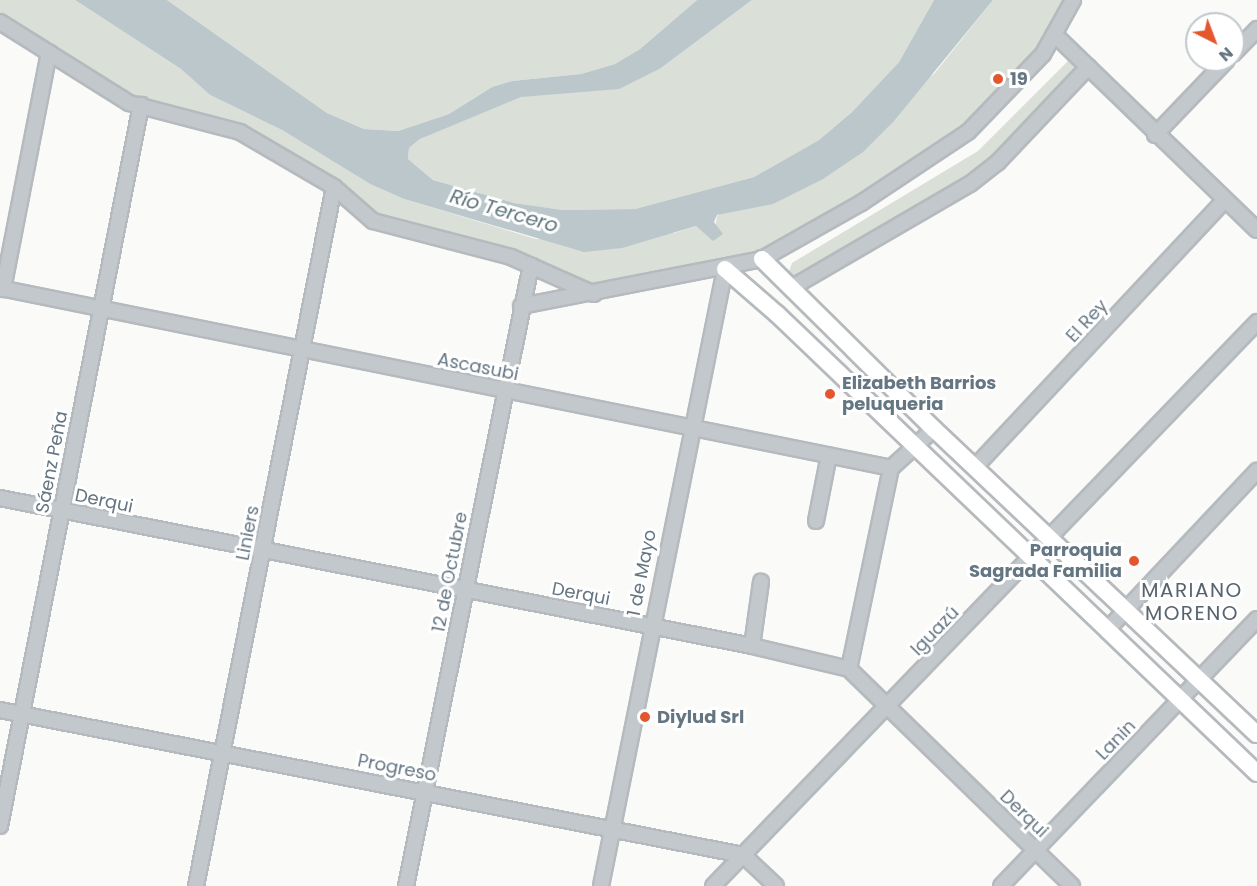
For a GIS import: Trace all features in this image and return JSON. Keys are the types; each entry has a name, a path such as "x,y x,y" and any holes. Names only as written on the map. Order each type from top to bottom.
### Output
{"main road":[{"path":"762,258 934,429 1257,734"},
{"path":"724,268 777,314 1257,773"}],"street":[{"path":"521,306 594,294 724,268 762,258 861,203 968,132 1028,71 1054,34 1073,0"},
{"path":"0,22 120,98 240,132 334,187 373,221 486,248 531,265 594,294"},
{"path":"1245,41 1257,28"},
{"path":"1054,34 1155,135 1257,230"},
{"path":"2,289 50,52"},
{"path":"791,288 970,184 998,162 1088,67"},
{"path":"1155,135 1215,72"},
{"name":"Sáenz Peña","path":"0,826 141,105"},
{"name":"Liniers","path":"196,886 334,187"},
{"name":"El Rey","path":"975,467 1225,200"},
{"name":"12 de Octubre","path":"406,886 531,265"},
{"name":"1 de Mayo","path":"601,886 650,626 724,268"},
{"name":"Ascasubi","path":"2,289 891,468"},
{"name":"Iguazú","path":"713,886 1257,322"},
{"path":"849,669 891,468 934,429"},
{"path":"816,521 828,455"},
{"path":"1107,630 1257,471"},
{"name":"Derqui","path":"0,498 262,552 465,589 752,646 849,669 885,707 1072,886"},
{"path":"752,646 761,582"},
{"name":"Lanin","path":"1000,886 1257,619"},
{"name":"Progreso","path":"0,710 743,855"},
{"path":"743,855 776,886"}],"shaded area":[{"path":"0,0 75,0 181,69 210,95 282,130 370,184 404,199 536,239 674,233 696,226 713,240 717,216 934,74 993,0 1065,0 1039,48 967,126 858,198 759,253 596,286 507,248 377,215 337,181 245,127 129,95 0,14"},
{"path":"167,0 697,0 640,49 615,64 581,74 512,81 492,87 449,114 398,131 364,129 327,113"},
{"path":"752,0 934,0 899,62 852,112 819,140 754,177 635,209 563,210 514,203 433,180 408,159 409,148 420,139 521,97 661,68"},
{"path":"1068,61 1075,65 1073,74 987,162 931,200 796,277 788,274 792,263 978,151"}],"water":[{"name":"Río Tercero","path":"75,0 167,0 327,113 364,129 398,131 449,114 492,87 512,81 581,74 615,64 640,49 697,0 752,0 661,68 619,89 521,97 420,139 409,148 408,159 433,180 514,203 563,210 635,209 754,177 819,140 852,112 899,62 934,0 993,0 894,121 863,152 823,179 773,204 717,215 714,222 723,234 713,241 696,226 622,248 584,252 404,199 370,184 282,130 210,95 181,69"}],"place":[{"name":"19","path":"998,79"},
{"name":"Elizabeth Barrios peluqueria","path":"830,394"},
{"name":"Parroquia Sagrada Familia","path":"1134,561"},
{"name":"Diylud Srl","path":"645,717"}],"district":[{"name":"MARIANO MORENO","path":"1192,602"}]}
